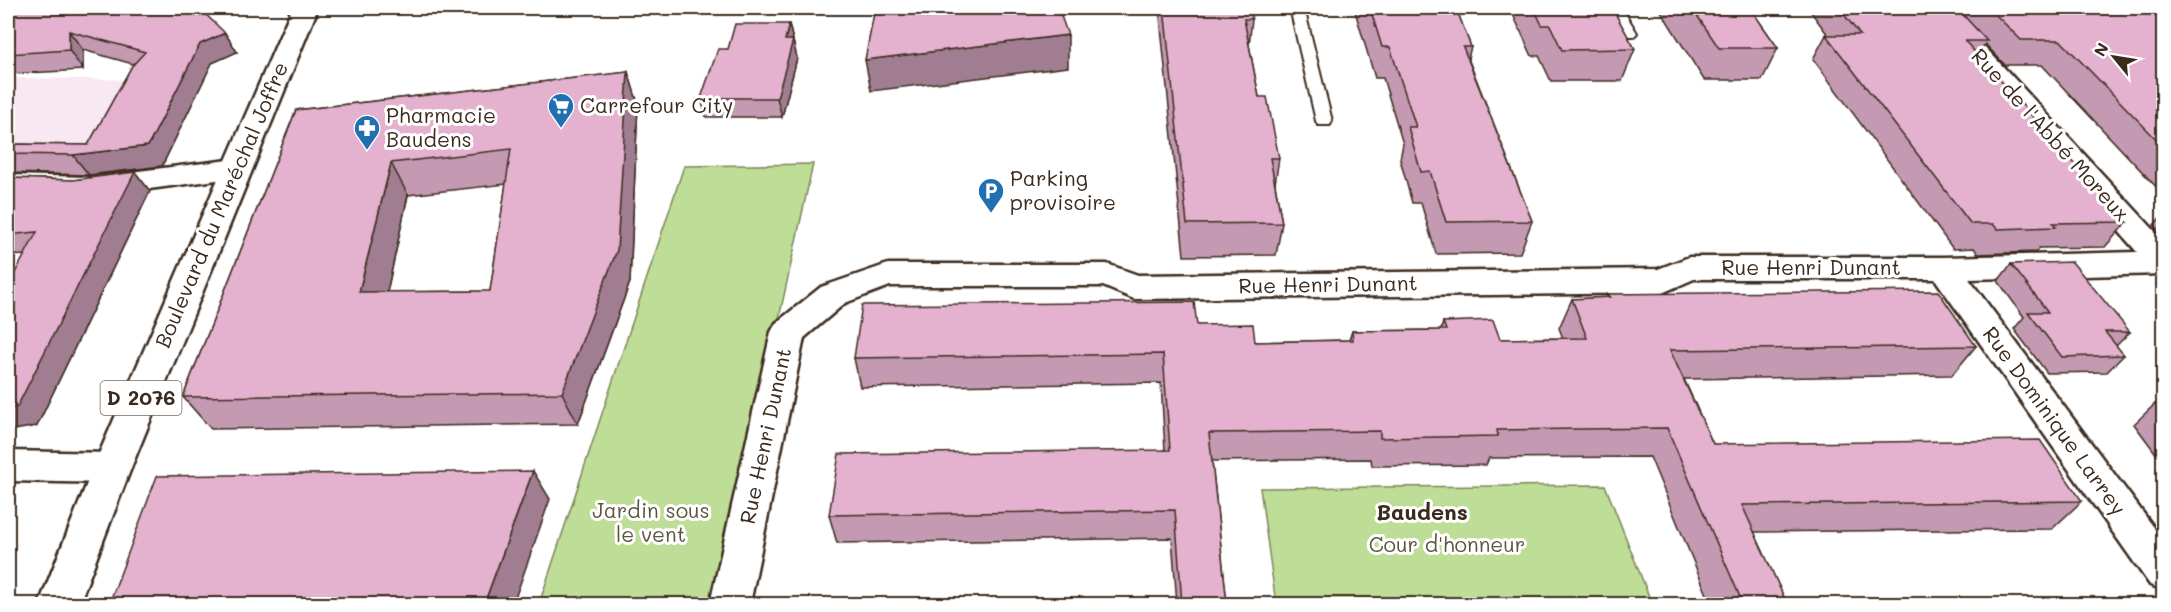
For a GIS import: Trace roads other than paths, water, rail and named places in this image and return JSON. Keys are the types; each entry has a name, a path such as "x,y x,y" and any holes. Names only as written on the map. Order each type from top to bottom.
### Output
{"street":[{"name":"Boulevard du Maréchal Joffre","path":"59,604 112,468 305,8"},
{"name":"Rue de l'Abbé Moreux","path":"1936,8 2163,263"},
{"path":"8,185 89,187 237,169"},
{"name":"Rue Henri Dunant","path":"730,604 788,332 833,295 888,276 1107,275 1134,287 1157,287 1662,281 1689,268 1944,268 2163,263"},
{"name":"Rue Dominique Larrey","path":"1944,268 2163,573"},
{"path":"8,466 112,468"}],"lane":[{"path":"1297,8 1324,121"},
{"path":"1615,8 1629,33"}],"place":[{"name":"Carrefour City","path":"561,129"},
{"name":"Pharmacie Baudens","path":"367,151"},
{"name":"Parking provisoire","path":"991,214"}],"district":[{"name":"Baudens","path":"1422,512"}],"park label":[{"name":"Jardin sous le vent","path":"651,523"},
{"name":"Cour d'honneur","path":"1447,545"}]}
